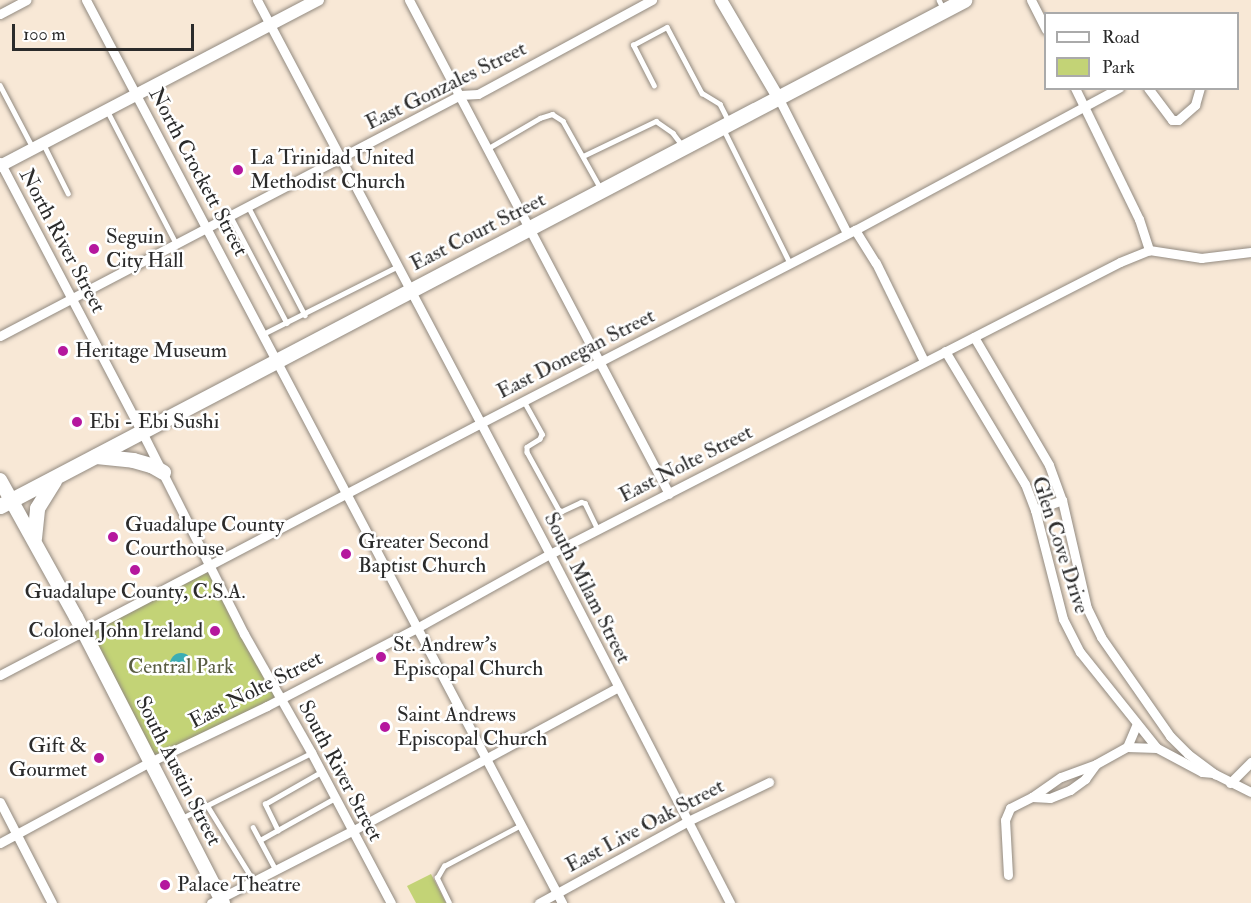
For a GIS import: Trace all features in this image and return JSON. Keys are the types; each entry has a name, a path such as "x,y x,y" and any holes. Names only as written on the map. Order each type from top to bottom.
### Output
{"main road":[{"name":"East Court Street","path":"5,503 779,99 942,5 964,0"},
{"path":"96,456 134,460 151,465 163,472"},
{"path":"34,538 37,508 56,477"},
{"name":"South Austin Street","path":"0,480 5,503 34,538 180,819 218,901"}],"street":[{"path":"0,14 26,0"},
{"name":"North Crockett Street","path":"86,0 278,361 415,629 562,903"},
{"name":"South Milam Street","path":"257,0 339,159 550,554 730,903"},
{"path":"0,165 318,0"},
{"path":"410,0 669,494"},
{"name":"East Gonzales Street","path":"0,335 460,96 478,94 652,0"},
{"path":"721,0 779,99 851,232 876,263 924,361"},
{"path":"1031,0 1044,25"},
{"path":"1076,90 1139,219 1149,250 1201,258 1251,252"},
{"name":"East Donegan Street","path":"0,675 851,232 1115,90"},
{"path":"1150,90 1172,120 1178,120 1195,105 1199,90"},
{"name":"North River Street","path":"0,165 142,432"},
{"name":"East Nolte Street","path":"0,843 150,762 281,699 415,629 550,554 924,361 1149,250"},
{"name":"Glen Cove Drive","path":"974,337 1049,465 1062,500 1087,608 1101,637 1170,736 1188,754 1215,774 1251,792"},
{"name":"Glen Cove Drive","path":"945,351 1025,484 1035,510 1063,619 1080,652 1157,748 1202,772 1215,774"},
{"name":"South River Street","path":"142,432 273,689 311,752 391,903"},
{"path":"1035,510 1062,500"},
{"path":"218,901 618,687"},
{"path":"1127,747 1137,724"},
{"path":"1008,875 1005,820 1010,808 1032,797 1061,777 1096,764 1127,747 1157,748"},
{"path":"1230,783 1251,762"},
{"path":"1032,797 1050,798 1070,790 1085,778 1096,764"},
{"name":"East Live Oak Street","path":"539,903 688,821 769,782"},
{"path":"0,802 52,903"}],"lane":[{"path":"654,86 633,45 667,27 702,93 720,104 727,126 790,262"},
{"path":"0,85 68,194"},
{"path":"106,110 176,244"},
{"path":"487,148 540,118 552,114 563,121 603,191"},
{"path":"583,156 656,121 673,133 685,148"},
{"path":"248,206 305,315"},
{"path":"230,215 287,323"},
{"path":"263,334 305,315 398,266"},
{"path":"524,401 542,434 540,439 527,447 527,452 559,510 562,511 581,502 585,503 598,530"},
{"path":"180,819 311,752"},
{"path":"278,831 265,804 321,772"},
{"path":"260,840 335,798"},
{"path":"207,805 254,881"},
{"path":"449,903 437,878 444,866 521,825"},
{"path":"253,827 276,870"}],"green space":[{"name":"Central Park","path":"209,565 280,699 155,766 84,632"},
{"path":"431,874 446,903 416,903 407,886"}],"water":[{"path":"181,653 189,656 192,664 189,672 181,675 173,672 170,664 173,656"}],"place":[{"name":"La Trinidad United Methodist Church","path":"238,170"},
{"name":"Seguin City Hall","path":"94,249"},
{"name":"Heritage Museum","path":"63,351"},
{"name":"Ebi - Ebi Sushi","path":"77,422"},
{"name":"Guadalupe County Courthouse","path":"113,537"},
{"name":"Greater Second Baptist Church","path":"346,554"},
{"name":"Guadalupe County, C.S.A.","path":"135,570"},
{"name":"Colonel John Ireland","path":"215,631"},
{"name":"St. Andrew's Episcopal Church","path":"381,657"},
{"name":"Saint Andrews Episcopal Church","path":"385,727"},
{"name":"Gift & Gourmet","path":"99,758"},
{"name":"Palace Theatre","path":"165,885"}]}
